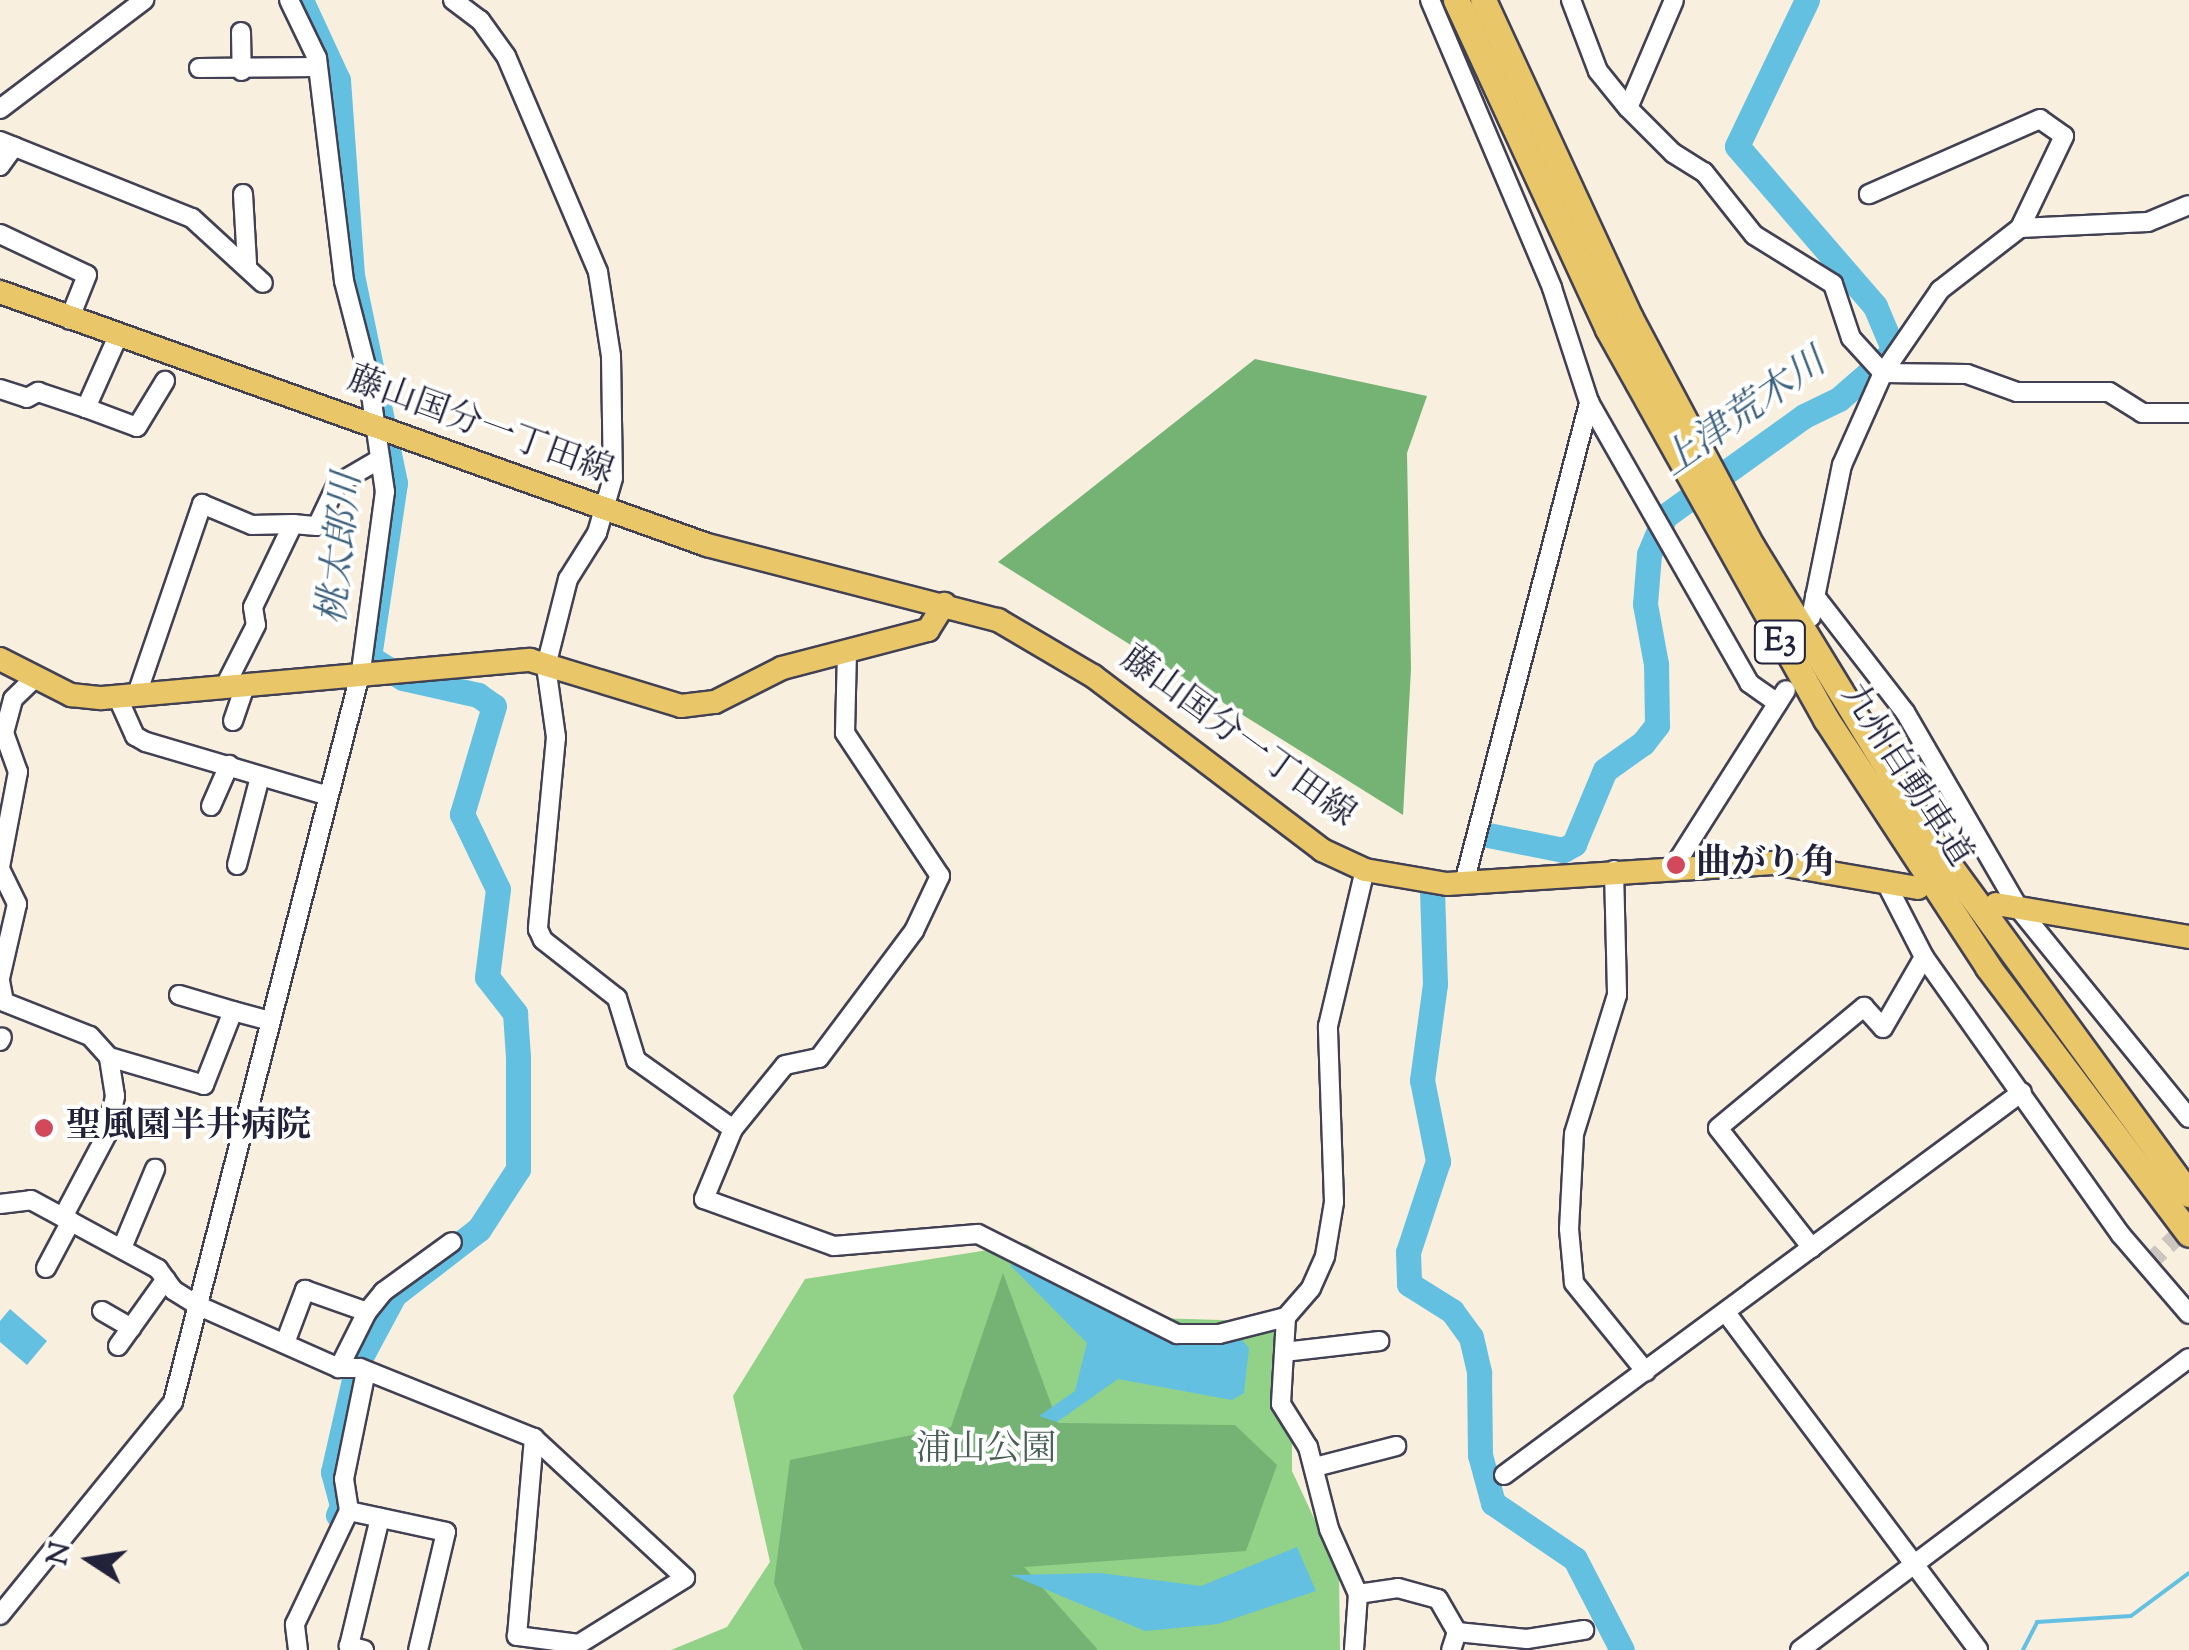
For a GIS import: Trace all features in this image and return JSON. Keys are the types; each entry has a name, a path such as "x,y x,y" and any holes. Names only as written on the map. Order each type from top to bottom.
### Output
{"highway":[{"name":"九州自動車道","path":"1456,0 1608,329 1826,719 1988,967 2189,1234"},
{"name":"九州自動車道","path":"1484,0 1630,318 1752,547 1958,880 2189,1194"}],"main road":[{"name":"藤山国分一丁田線","path":"0,292 69,320 707,544 944,604 1037,640 1290,828 1365,870 1418,882 1464,883 1675,865 1774,863 1918,888"},
{"path":"0,659 71,695 127,695 498,660 546,666 681,706 715,702 782,668 928,630 944,604"},
{"path":"1996,904 2189,938"}],"street":[{"path":"116,21 118,0"},
{"path":"0,110 144,0"},
{"path":"0,1615 173,1402 361,671 385,492 376,426 344,282 318,68 289,0"},
{"path":"454,0 480,20 506,56 598,272 614,387 606,509 568,579 546,666 556,737 538,928 543,940 617,998 636,1060 734,1129"},
{"path":"1430,0 1552,288 1589,402 1749,683 1782,696 1675,865"},
{"path":"1572,0 1598,71 1628,108 1673,154 1704,172 1754,235 1833,284 1851,338 1883,374 1967,374 2017,392 2108,392 2142,413 2189,413"},
{"path":"1628,108 1674,0"},
{"path":"241,32 242,72"},
{"path":"200,68 242,72 318,68"},
{"path":"1811,617 1842,465 1883,374 1940,290 2020,228 2064,136 2040,119 1869,194"},
{"path":"0,166 7,144 192,218 264,283"},
{"path":"243,194 247,264"},
{"path":"2020,228 2148,222 2189,205"},
{"path":"0,234 87,275 69,320"},
{"path":"86,408 118,336"},
{"path":"0,389 27,398 38,392 137,427 166,381"},
{"path":"1464,883 1589,402"},
{"path":"328,796 136,736 127,695 202,504 252,525 317,526 337,484 380,459"},
{"path":"233,721 235,685 256,626 253,607 292,524"},
{"path":"1815,596 1905,712 2020,909 2189,1118"},
{"path":"847,651 845,733 940,876 914,931 819,1058 785,1065 734,1129 704,1199 796,1234 856,1249 978,1234 1177,1334 1219,1334 1286,1317 1311,1288 1325,1256 1334,1188 1328,1026 1365,870"},
{"path":"36,677 13,699 4,732 18,772 0,868 17,904 0,979 4,1002 90,1036 109,1057 204,1086 233,1011"},
{"path":"211,806 229,765"},
{"path":"237,865 260,777"},
{"path":"1614,870 1616,994 1574,1134 1571,1256 1574,1283 1646,1372"},
{"path":"1886,881 1924,957 2121,1235 2189,1314"},
{"path":"1812,1248 1718,1128 1864,1008 1883,1028 1924,957"},
{"path":"179,995 270,1021"},
{"path":"46,1268 107,1134 114,1096 109,1057"},
{"path":"1504,1475 1727,1314 2022,1092"},
{"path":"122,1248 155,1169"},
{"path":"0,1204 31,1200 122,1248 198,1306 340,1368 366,1371 534,1438 685,1578 579,1644 517,1636 534,1438"},
{"path":"340,1368 367,1312 382,1292 452,1242"},
{"path":"118,1346 166,1279"},
{"path":"284,1343 305,1290 367,1312"},
{"path":"102,1310 131,1328"},
{"path":"1727,1314 1978,1650"},
{"path":"1286,1317 1281,1404 1314,1467 1334,1544 1358,1594 1354,1650"},
{"path":"1284,1352 1379,1341"},
{"path":"1800,1650 2189,1358"},
{"path":"298,1650 295,1624 349,1511 344,1478 366,1371"},
{"path":"1314,1467 1396,1446"},
{"path":"349,1511 446,1532 418,1650"},
{"path":"354,1649 380,1518"},
{"path":"1358,1594 1398,1588 1438,1599 1454,1641 1527,1640 1584,1630"}],"green space":[{"path":"1255,359 1427,396 1407,453 1411,669 1403,815 998,562"},
{"name":"浦山公園","path":"1026,1244 1154,1318 1292,1322 1292,1471 1339,1572 1340,1650 671,1650 727,1627 770,1562 733,1396 805,1279"},
{"path":"1003,1273 1058,1423 1235,1425 1277,1465 1246,1551 1024,1567 1098,1650 803,1650 774,1583 790,1460 951,1427"}],"water":[{"path":"1032,1263 1178,1339 1241,1339 1249,1348 1244,1393 1232,1400 1118,1379 1057,1422 1039,1416 1075,1391 1087,1343 1010,1265"},
{"path":"10,1309 47,1341 27,1365 0,1342 0,1321"},
{"path":"1297,1547 1316,1591 1218,1624 1145,1631 1011,1575 1100,1573 1201,1586"}],"waterway":[{"name":"桃太郎川","path":"301,0 338,80 352,275 395,483 369,657 403,678 478,695 494,706 462,814 498,889 487,977 515,1013 518,1057 518,1169 479,1229 394,1295 358,1362 333,1472 342,1506 338,1515"},
{"name":"上津荒木川","path":"1483,834 1563,850 1574,844 1605,770 1643,743 1657,725 1656,664 1645,604 1649,554 1665,516 1804,416 1839,399 1894,351 1875,306 1737,146 1807,0"},
{"name":"上津荒木川","path":"1432,889 1435,984 1422,1080 1438,1161 1408,1252 1409,1284 1452,1311 1471,1337 1479,1373 1480,1455 1493,1503 1575,1559 1622,1650"},
{"path":"2023,1650 2037,1622 2131,1616 2189,1573"}],"tunnel":[{"path":"2148,1264 2189,1225"}],"place":[{"name":"曲がり角","path":"1676,865"},
{"name":"聖風園半井病院","path":"44,1128"}]}
